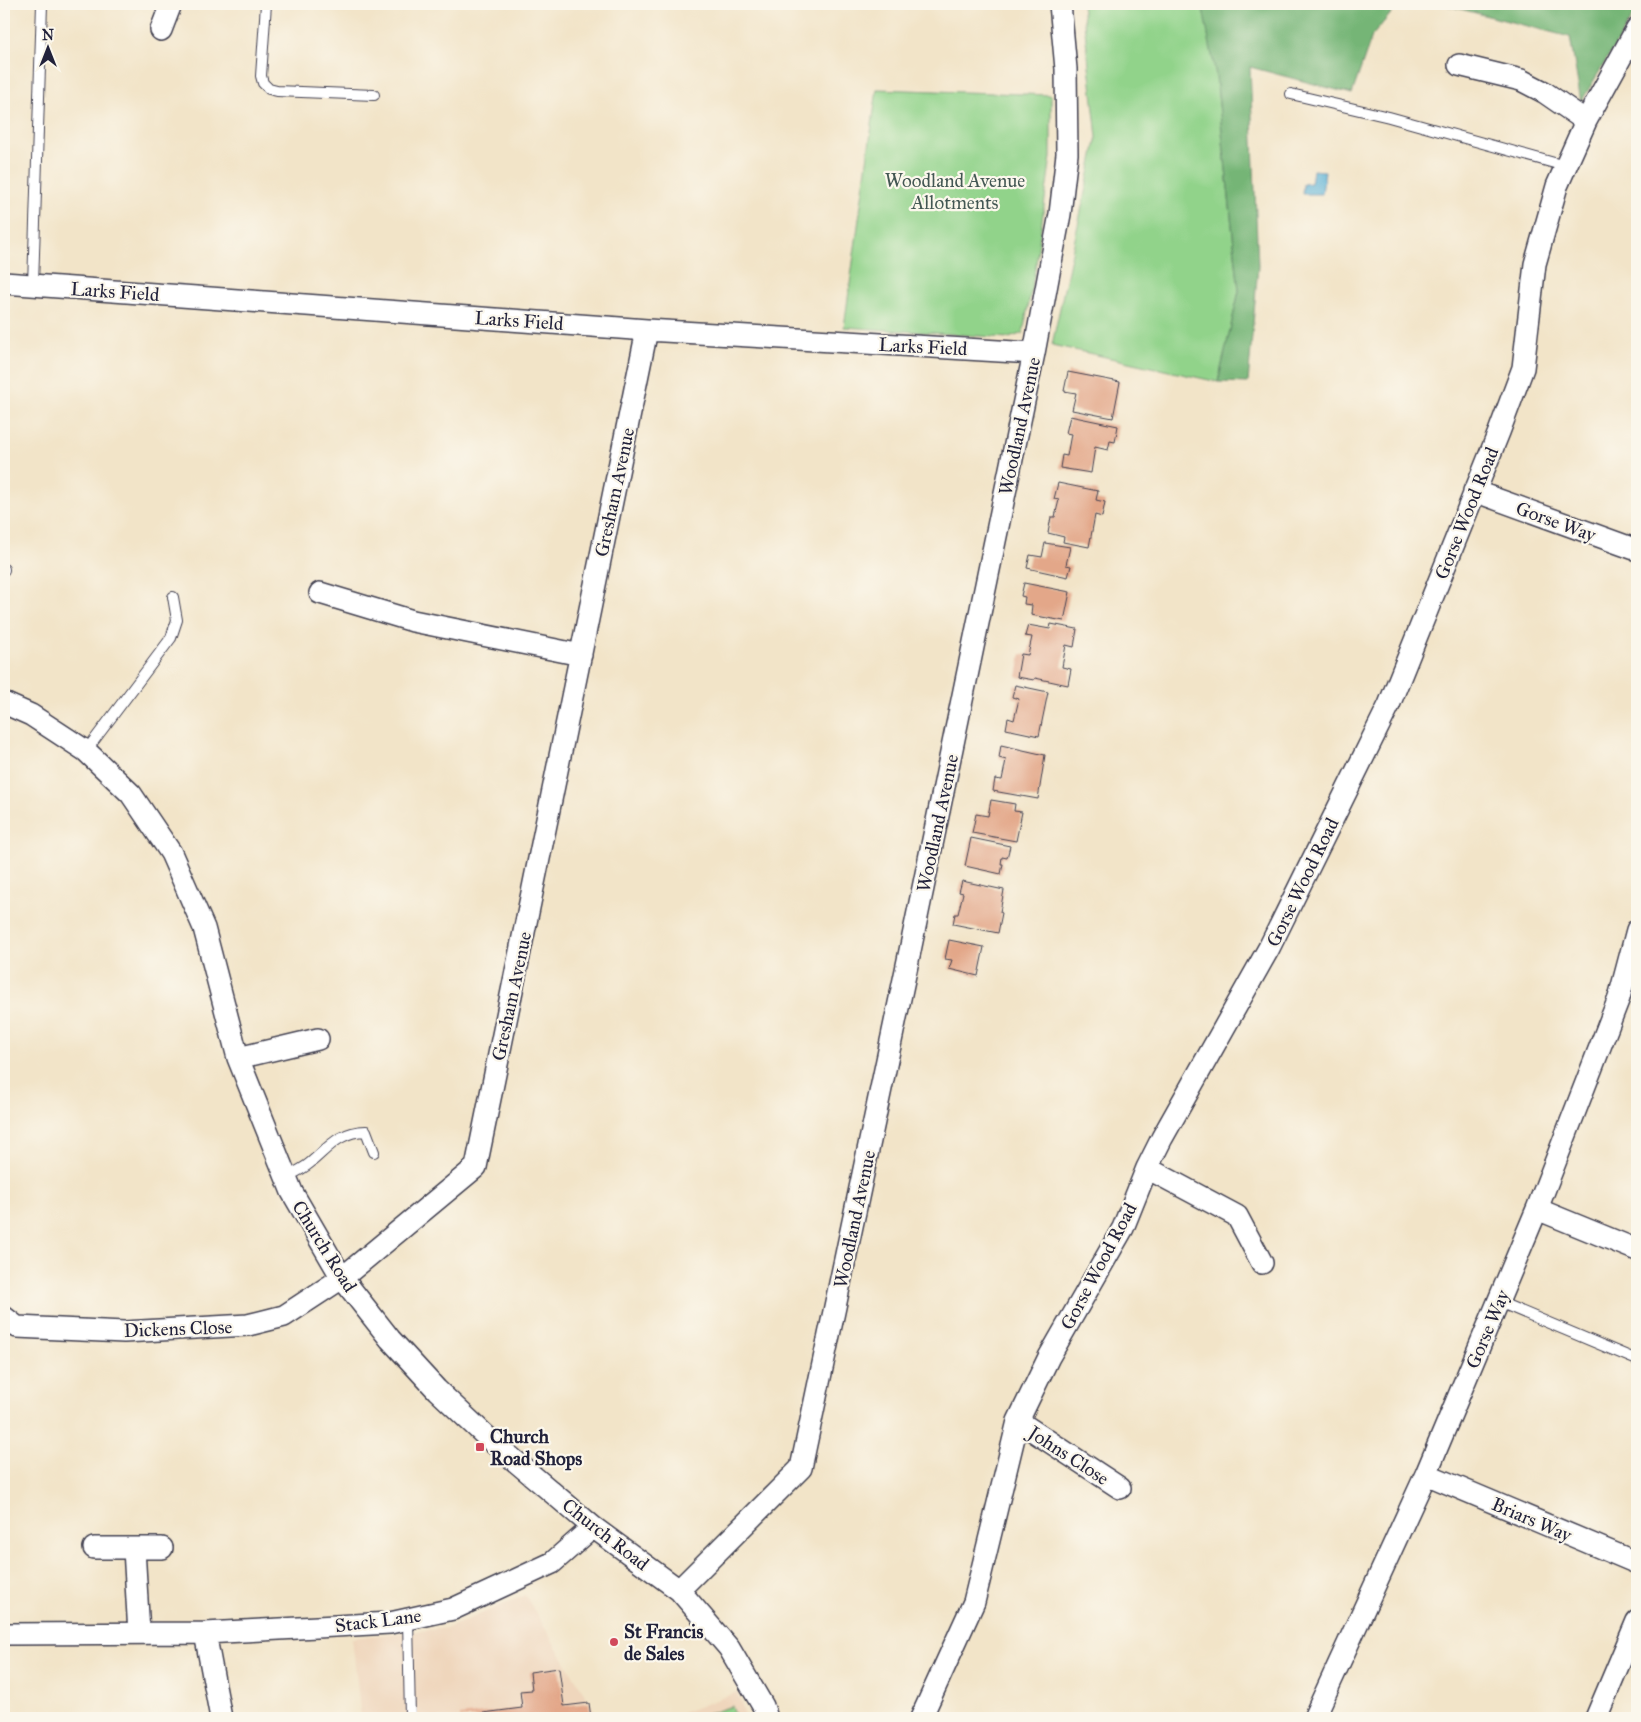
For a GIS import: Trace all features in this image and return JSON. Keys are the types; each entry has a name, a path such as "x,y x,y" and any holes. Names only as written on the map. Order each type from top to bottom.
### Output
{"street":[{"path":"161,30 171,4"},
{"name":"Woodland Avenue","path":"679,1590 801,1468 1034,353 1060,214 1067,154 1066,69 1060,4"},
{"name":"Gorse Wood Road","path":"921,1718 974,1602 1018,1421 1048,1357 1123,1228 1147,1168 1162,1138 1269,948 1389,705 1523,368 1535,264 1556,186 1586,121 1637,28"},
{"path":"1459,65 1521,80 1544,92 1586,121"},
{"name":"Larks Field","path":"4,283 647,330 1034,353"},
{"name":"Gresham Avenue","path":"342,1278 476,1166 647,330"},
{"name":"Gorse Way","path":"1474,491 1637,550"},
{"path":"320,593 413,621 580,655"},
{"name":"Church Road","path":"4,703 32,715 86,751 130,794 171,853 204,928 238,1058 292,1192 342,1278 390,1339 437,1390 488,1438 593,1527 679,1590 729,1648 763,1706 767,1718"},
{"name":"Gorse Way","path":"1314,1718 1426,1474 1499,1302 1618,998 1637,930"},
{"path":"238,1058 318,1039"},
{"path":"1147,1168 1237,1216 1262,1263"},
{"path":"1537,1209 1637,1250"},
{"name":"Dickens Close","path":"4,1317 17,1327 124,1332 248,1325 284,1316 342,1278"},
{"name":"Johns Close","path":"1018,1421 1120,1488"},
{"name":"Briars Way","path":"1426,1474 1637,1563"},
{"name":"Stack Lane","path":"4,1634 205,1633 390,1623 453,1609 552,1563 593,1527"},
{"path":"94,1548 162,1548"},
{"path":"134,1548 139,1633"},
{"path":"1596,1718 1637,1620"},
{"path":"205,1633 221,1718"}],"lane":[{"path":"33,284 42,4"},
{"path":"266,4 261,76 263,83 269,89 286,92 374,95"},
{"path":"1291,94 1389,117 1565,166"},
{"path":"86,751 171,638 177,620 173,597"},
{"path":"286,1177 309,1164 337,1138 349,1133 366,1131 374,1152"},
{"path":"1499,1302 1637,1360"},
{"path":"408,1619 410,1718"}],"shaded area":[{"path":"525,1595 599,1718 361,1718 352,1638 448,1628"},
{"path":"737,1692 746,1718 669,1718"}],"green space":[{"path":"1082,4 1203,4 1215,66 1239,291 1218,382 1052,345 1097,137"},
{"path":"1202,4 1399,4 1372,36 1352,94 1250,67 1258,266 1248,383 1218,382 1239,291 1216,76"},
{"path":"1441,4 1608,4 1636,11 1581,102 1570,37"},
{"name":"Woodland Avenue Allotments","path":"877,89 1051,95 1051,156 1036,264 1023,333 1009,338 844,327"},
{"path":"732,1706 736,1718 696,1718"}],"water":[{"path":"1313,170 1325,171 1322,194 1302,194 1303,184 1311,183"}],"building":[{"path":"1068,372 1120,382 1113,418 1072,410 1076,393 1064,391"},
{"path":"1070,416 1118,426 1115,442 1110,441 1108,450 1095,447 1091,473 1060,468 1062,455 1067,456 1071,434 1066,433"},
{"path":"1058,483 1098,491 1096,500 1105,502 1102,517 1095,515 1089,547 1063,542 1064,537 1048,533 1051,517 1055,517 1059,500 1054,499"},
{"path":"1045,543 1070,547 1066,565 1071,566 1068,577 1027,568 1030,555 1042,557"},
{"path":"1024,583 1070,592 1064,621 1031,615 1032,605 1024,604 1025,597 1021,596"},
{"path":"1051,624 1077,629 1074,647 1066,645 1062,667 1071,669 1068,685 1035,678 1034,680 1017,677 1021,654 1028,655 1032,637 1025,636 1028,625 1050,629"},
{"path":"1015,685 1048,692 1039,736 1006,729 1008,718 1014,720 1019,699 1012,697"},
{"path":"1001,745 1045,755 1038,799 993,791 995,779 1002,780 1006,760 999,758"},
{"path":"991,800 1015,804 1014,811 1022,812 1016,841 972,833 976,814 988,816"},
{"path":"971,838 1010,846 1007,858 1002,857 1001,874 965,866"},
{"path":"962,881 1004,890 998,933 953,924 955,914 958,914 963,893 959,892"},
{"path":"949,940 984,947 978,976 949,969 952,960 945,959"},
{"path":"559,1668 564,1706 589,1703 591,1718 460,1718 460,1716 522,1708 520,1691 532,1690 530,1672"}],"place":[{"name":"Church Road Shops","path":"480,1447"},
{"name":"St Francis de Sales","path":"614,1642"}]}
